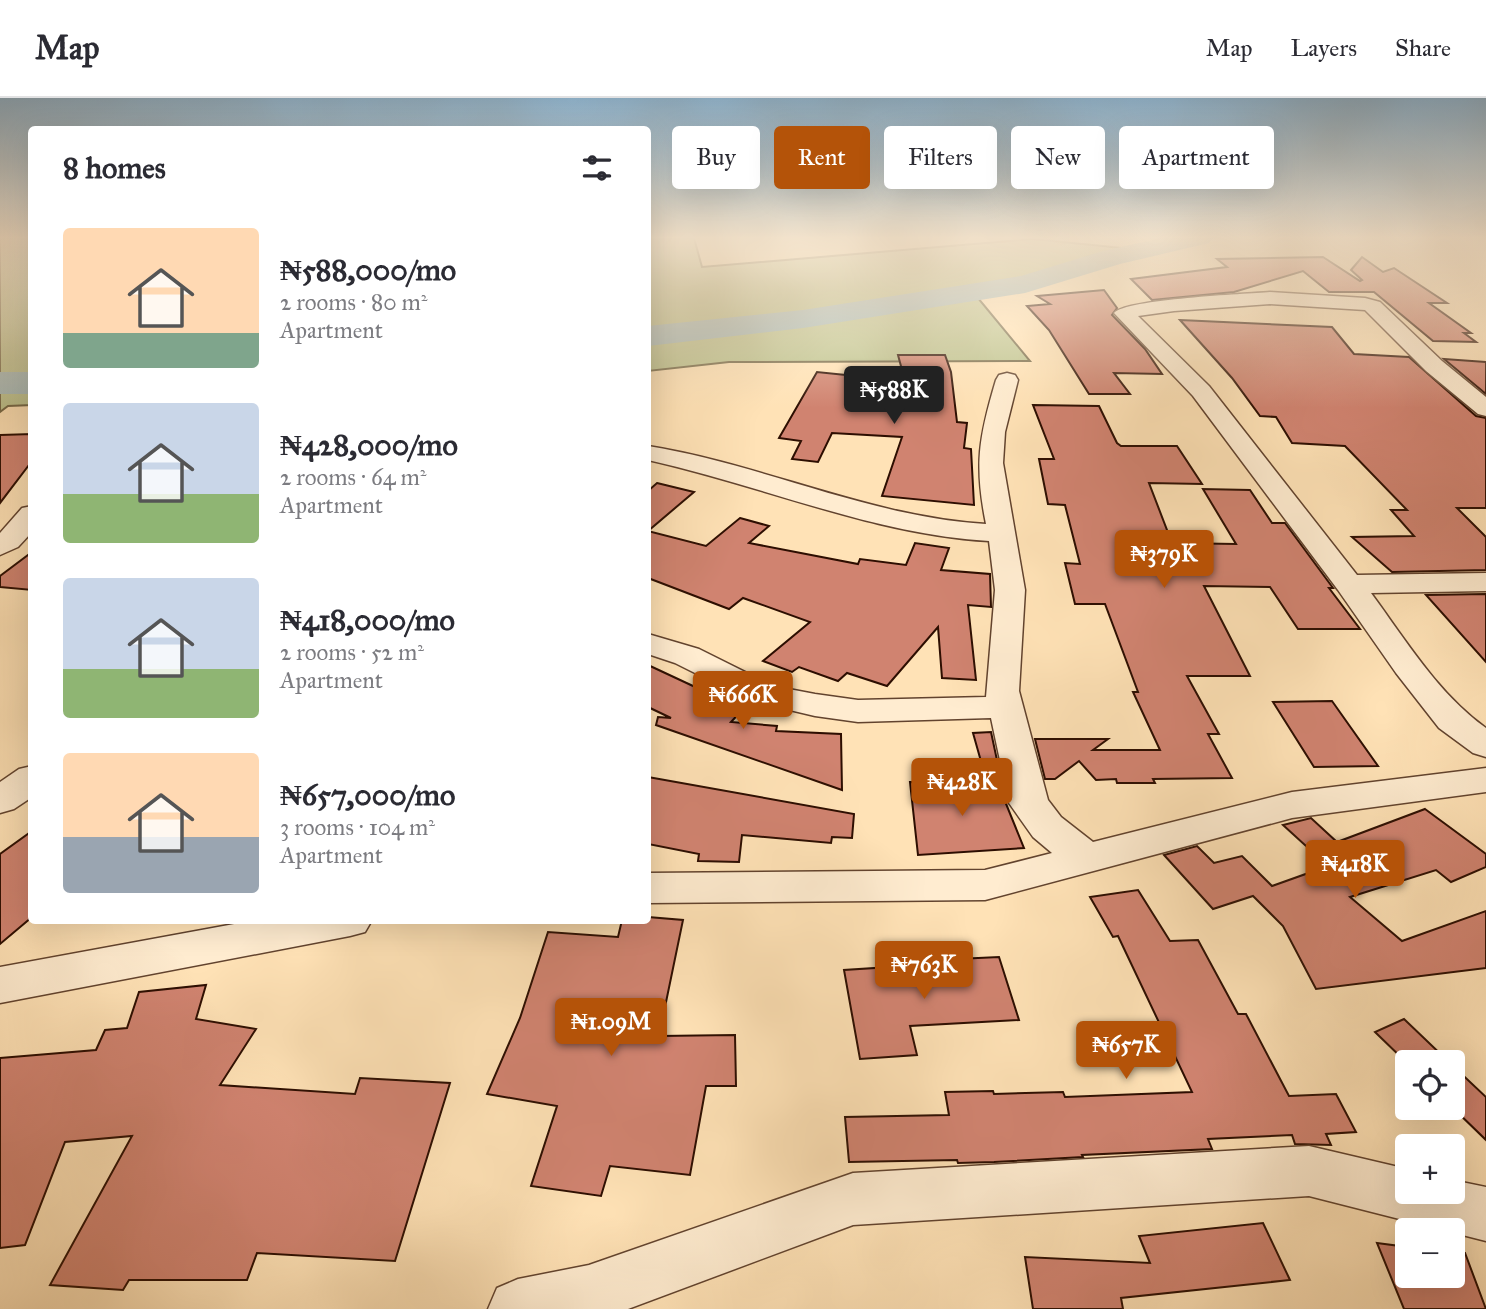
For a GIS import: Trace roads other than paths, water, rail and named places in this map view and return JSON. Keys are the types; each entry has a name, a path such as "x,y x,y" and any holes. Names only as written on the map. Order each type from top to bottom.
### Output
{"street":[{"path":"1486,409 1434,366 1373,306 1365,303 1270,298 1174,305 1124,313 1201,391 1349,584 1408,666 1452,720 1486,745"},
{"path":"1007,380 992,438 990,457 994,499 1010,590 1003,679 1006,707 1029,803 1047,827 1087,859"},
{"path":"651,454 721,469 891,520 974,532 1002,533"},
{"path":"0,546 28,518"},
{"path":"1349,584 1486,582"},
{"path":"651,645 687,656 763,694 815,705 858,711 1006,707"},
{"path":"651,888 985,885 1292,805 1486,780"},
{"path":"0,800 28,781"},
{"path":"0,985 330,924"},
{"path":"518,1309 589,1294 853,1199 1309,1171 1486,1214"}],"waterway":[{"path":"651,336 803,319 958,295"},
{"path":"0,383 28,383"}]}
